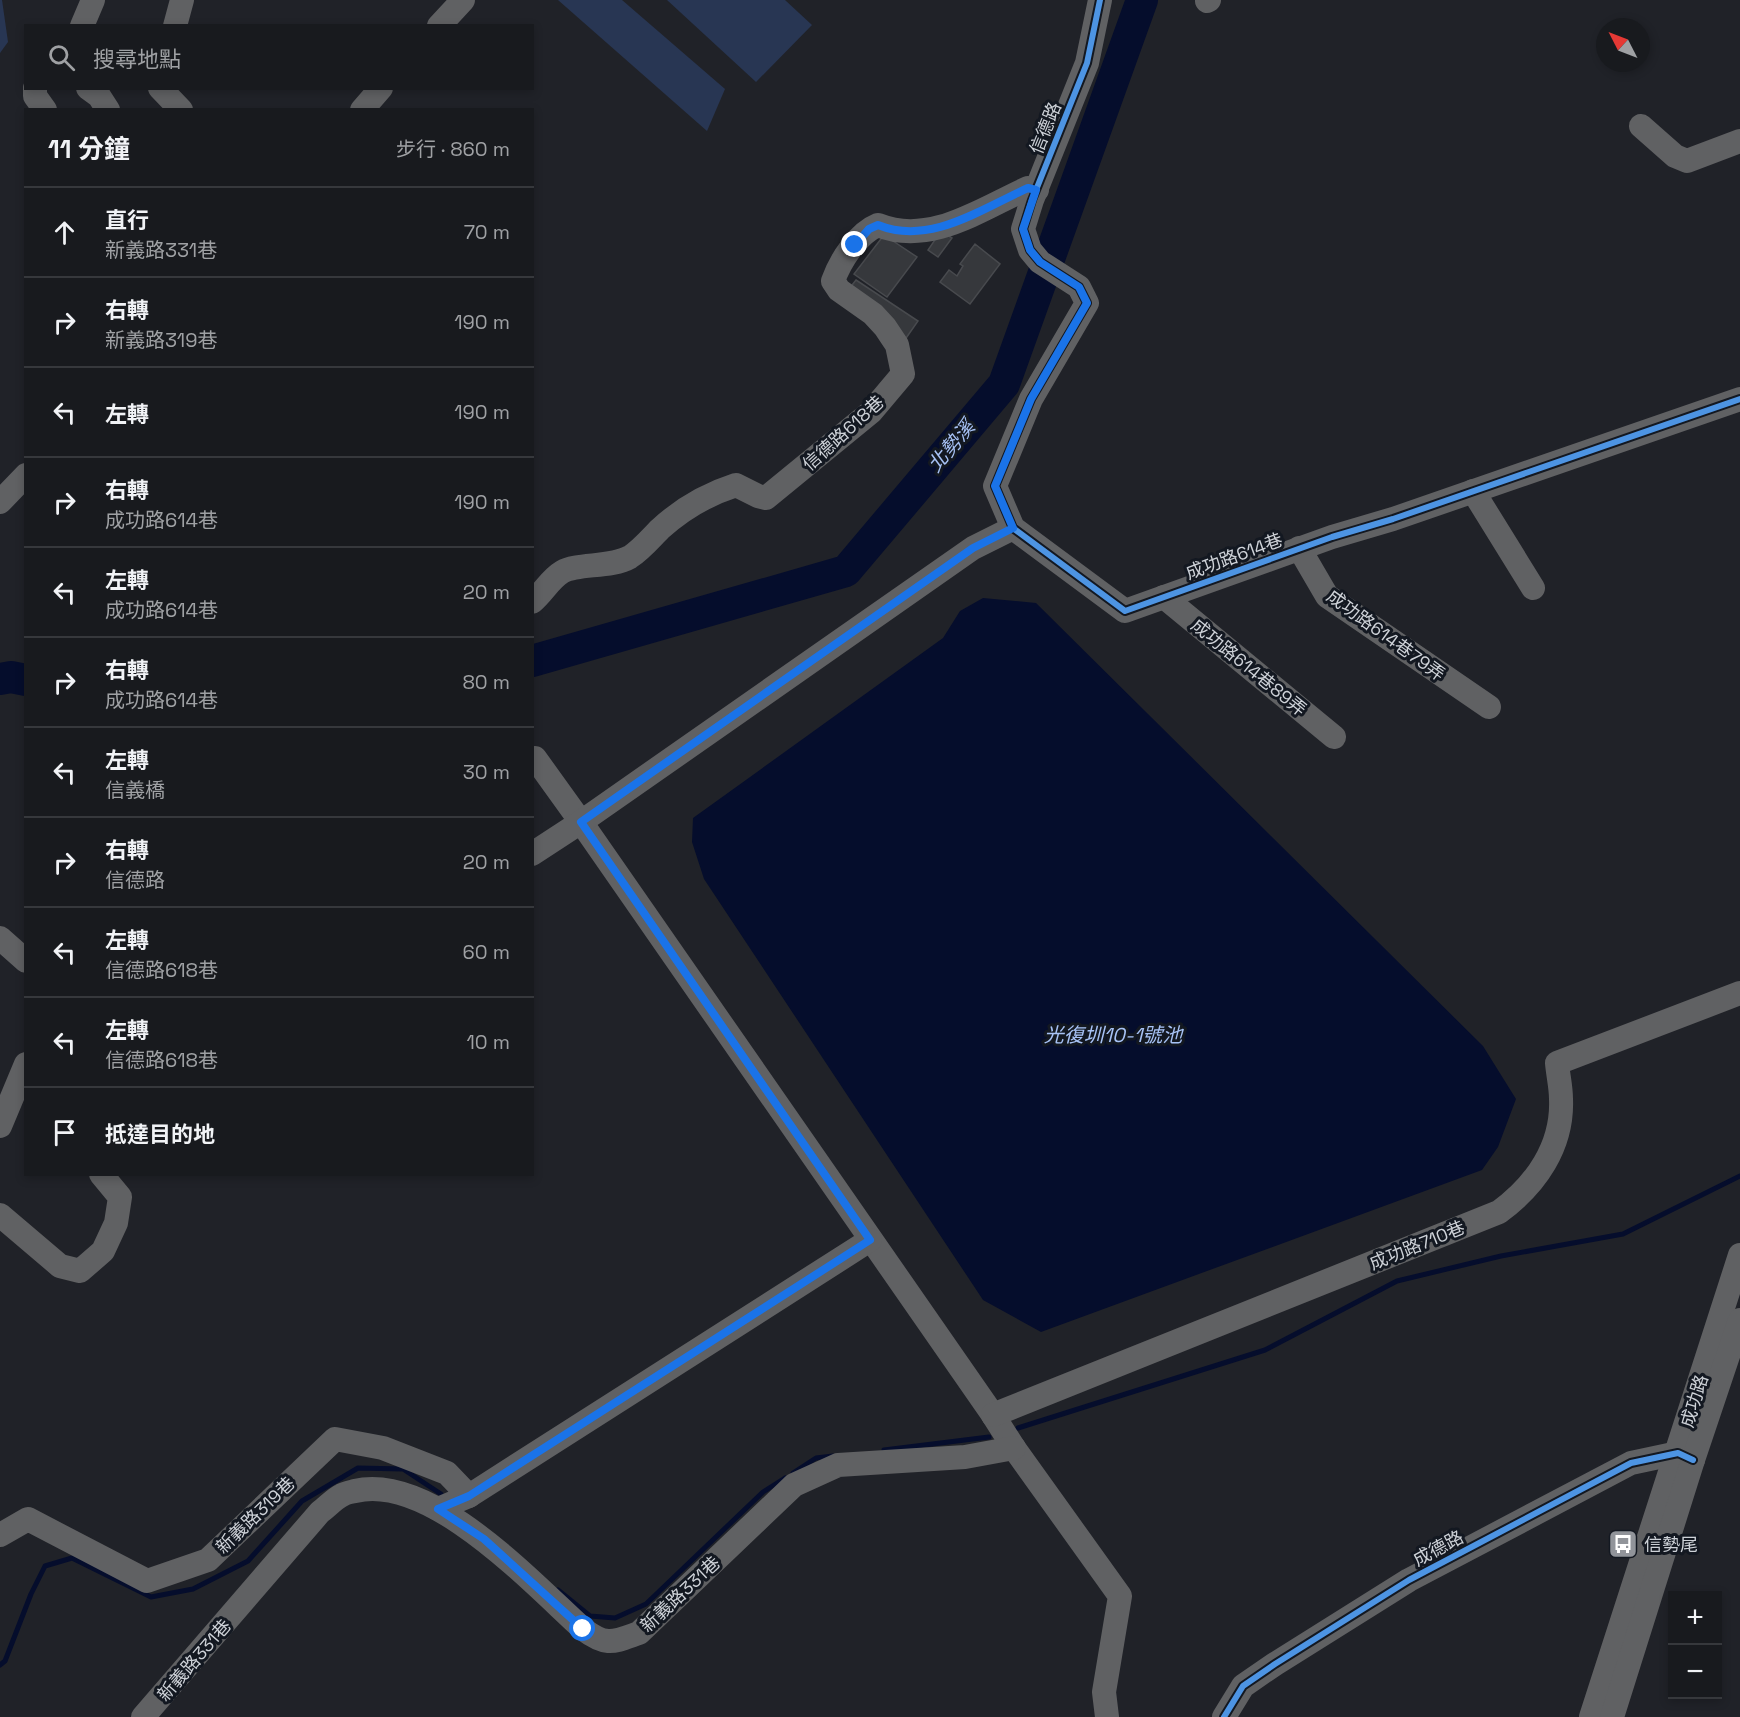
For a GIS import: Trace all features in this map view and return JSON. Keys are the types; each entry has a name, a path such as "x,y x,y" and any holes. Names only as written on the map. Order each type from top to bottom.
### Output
{"street":[{"path":"83,24 93,0"},
{"path":"176,24 182,0"},
{"path":"441,24 463,0"},
{"name":"信德路","path":"1013,528 995,486 1031,399 1087,303 1079,287 1040,262 1030,250 1023,229 1036,190 1087,63 1100,0"},
{"path":"35,90 35,96 44,108"},
{"path":"91,90 99,96 107,108"},
{"path":"162,90 179,108"},
{"path":"364,108 379,90"},
{"path":"1641,126 1675,156 1687,161 1740,141"},
{"name":"信德路618巷","path":"534,600 564,570 623,561 633,556 670,520 719,490 736,485 766,498 871,412 903,374 897,345 879,321 839,290 833,281 838,268 869,229 878,225 891,230 916,233 958,222 1028,188 1036,190"},
{"name":"成功路614巷","path":"1013,528 1125,611 1299,548 1393,519 1740,399"},
{"path":"0,502 23,482"},
{"path":"1473,491 1533,588"},
{"path":"534,853 973,548 1013,528"},
{"name":"成功路614巷79弄","path":"1299,548 1327,596 1488,707"},
{"name":"成功路614巷89弄","path":"1164,597 1334,737"},
{"path":"535,758 1014,1448 1120,1596 1104,1692 1107,1717"},
{"path":"0,938 24,959"},
{"name":"成功路710巷","path":"993,1416 1499,1212 1515,1201 1537,1178 1549,1156 1562,1100 1557,1063 1740,993"},
{"path":"0,1126 24,1069"},
{"path":"0,1215 60,1266 80,1271 103,1251 116,1223 120,1197 103,1176"},
{"path":"438,1509 469,1496 870,1240"},
{"name":"成功路","path":"1612,1717 1740,1255"},
{"name":"成功路","path":"1592,1717 1685,1457 1740,1320"},
{"name":"新義路319巷","path":"0,1535 27,1519 147,1581 208,1560 335,1439 383,1448 447,1473 469,1496"},
{"name":"新義路331巷","path":"143,1717 320,1512 342,1494 365,1489 397,1491 438,1509 484,1539 599,1641 617,1641 639,1634 794,1485 838,1465 964,1457 1014,1448"},
{"name":"成德路","path":"1224,1717 1243,1686 1409,1580 1631,1463 1685,1457"}],"shaded area":[{"path":"0,0 2,0 8,42 0,53"},
{"path":"558,0 622,0 725,89 707,131"},
{"path":"667,0 785,0 812,25 756,82"}],"water":[{"name":"光復圳10-1號池","path":"983,598 1036,603 1483,1046 1516,1099 1498,1147 1482,1170 1041,1332 983,1300 704,879 692,842 693,818 943,638 960,611"}],"building":[{"path":"941,231 952,238 938,257 928,250"},
{"path":"884,235 917,257 887,297 854,274"},
{"path":"975,244 1000,264 970,304 940,282 949,270 957,276 963,266 960,264"},
{"path":"856,280 918,321 904,341 849,289"}],"waterway":[{"name":"北勢溪","path":"534,660 846,571 1004,384 1142,0"},
{"name":"北勢溪","path":"0,679 11,677 24,680"},
{"path":"1018,1428 1265,1350 1397,1281 1501,1256 1623,1234 1740,1176"},
{"path":"884,1450 989,1437"},
{"path":"793,1473 816,1458 833,1456"},
{"path":"0,1665 5,1661 31,1594 45,1566 72,1558 151,1597 193,1589 248,1561 302,1501 358,1468 403,1469 441,1494"},
{"path":"558,1590 590,1616 615,1618 646,1604 763,1492 785,1478"}],"cycle path":[{"path":"1100,0 1087,63 1032,200 1023,229 1030,250 1040,262 1079,287 1087,303 1031,399 995,486 1013,528 1125,611 1332,537 1393,519 1740,399"},
{"path":"1224,1717 1243,1686 1409,1580 1631,1463 1678,1453 1693,1460"}],"place":[{"name":"信勢尾","path":"1623,1544"}],"route":[{"path":"583,1629 484,1539 438,1509 469,1496 870,1240 581,822 973,548 1013,528 995,486 1031,399 1087,303 1079,287 1040,262 1030,250 1023,229 1036,190 1028,188 958,222 916,233 891,230 878,225 869,229 855,245"}]}
